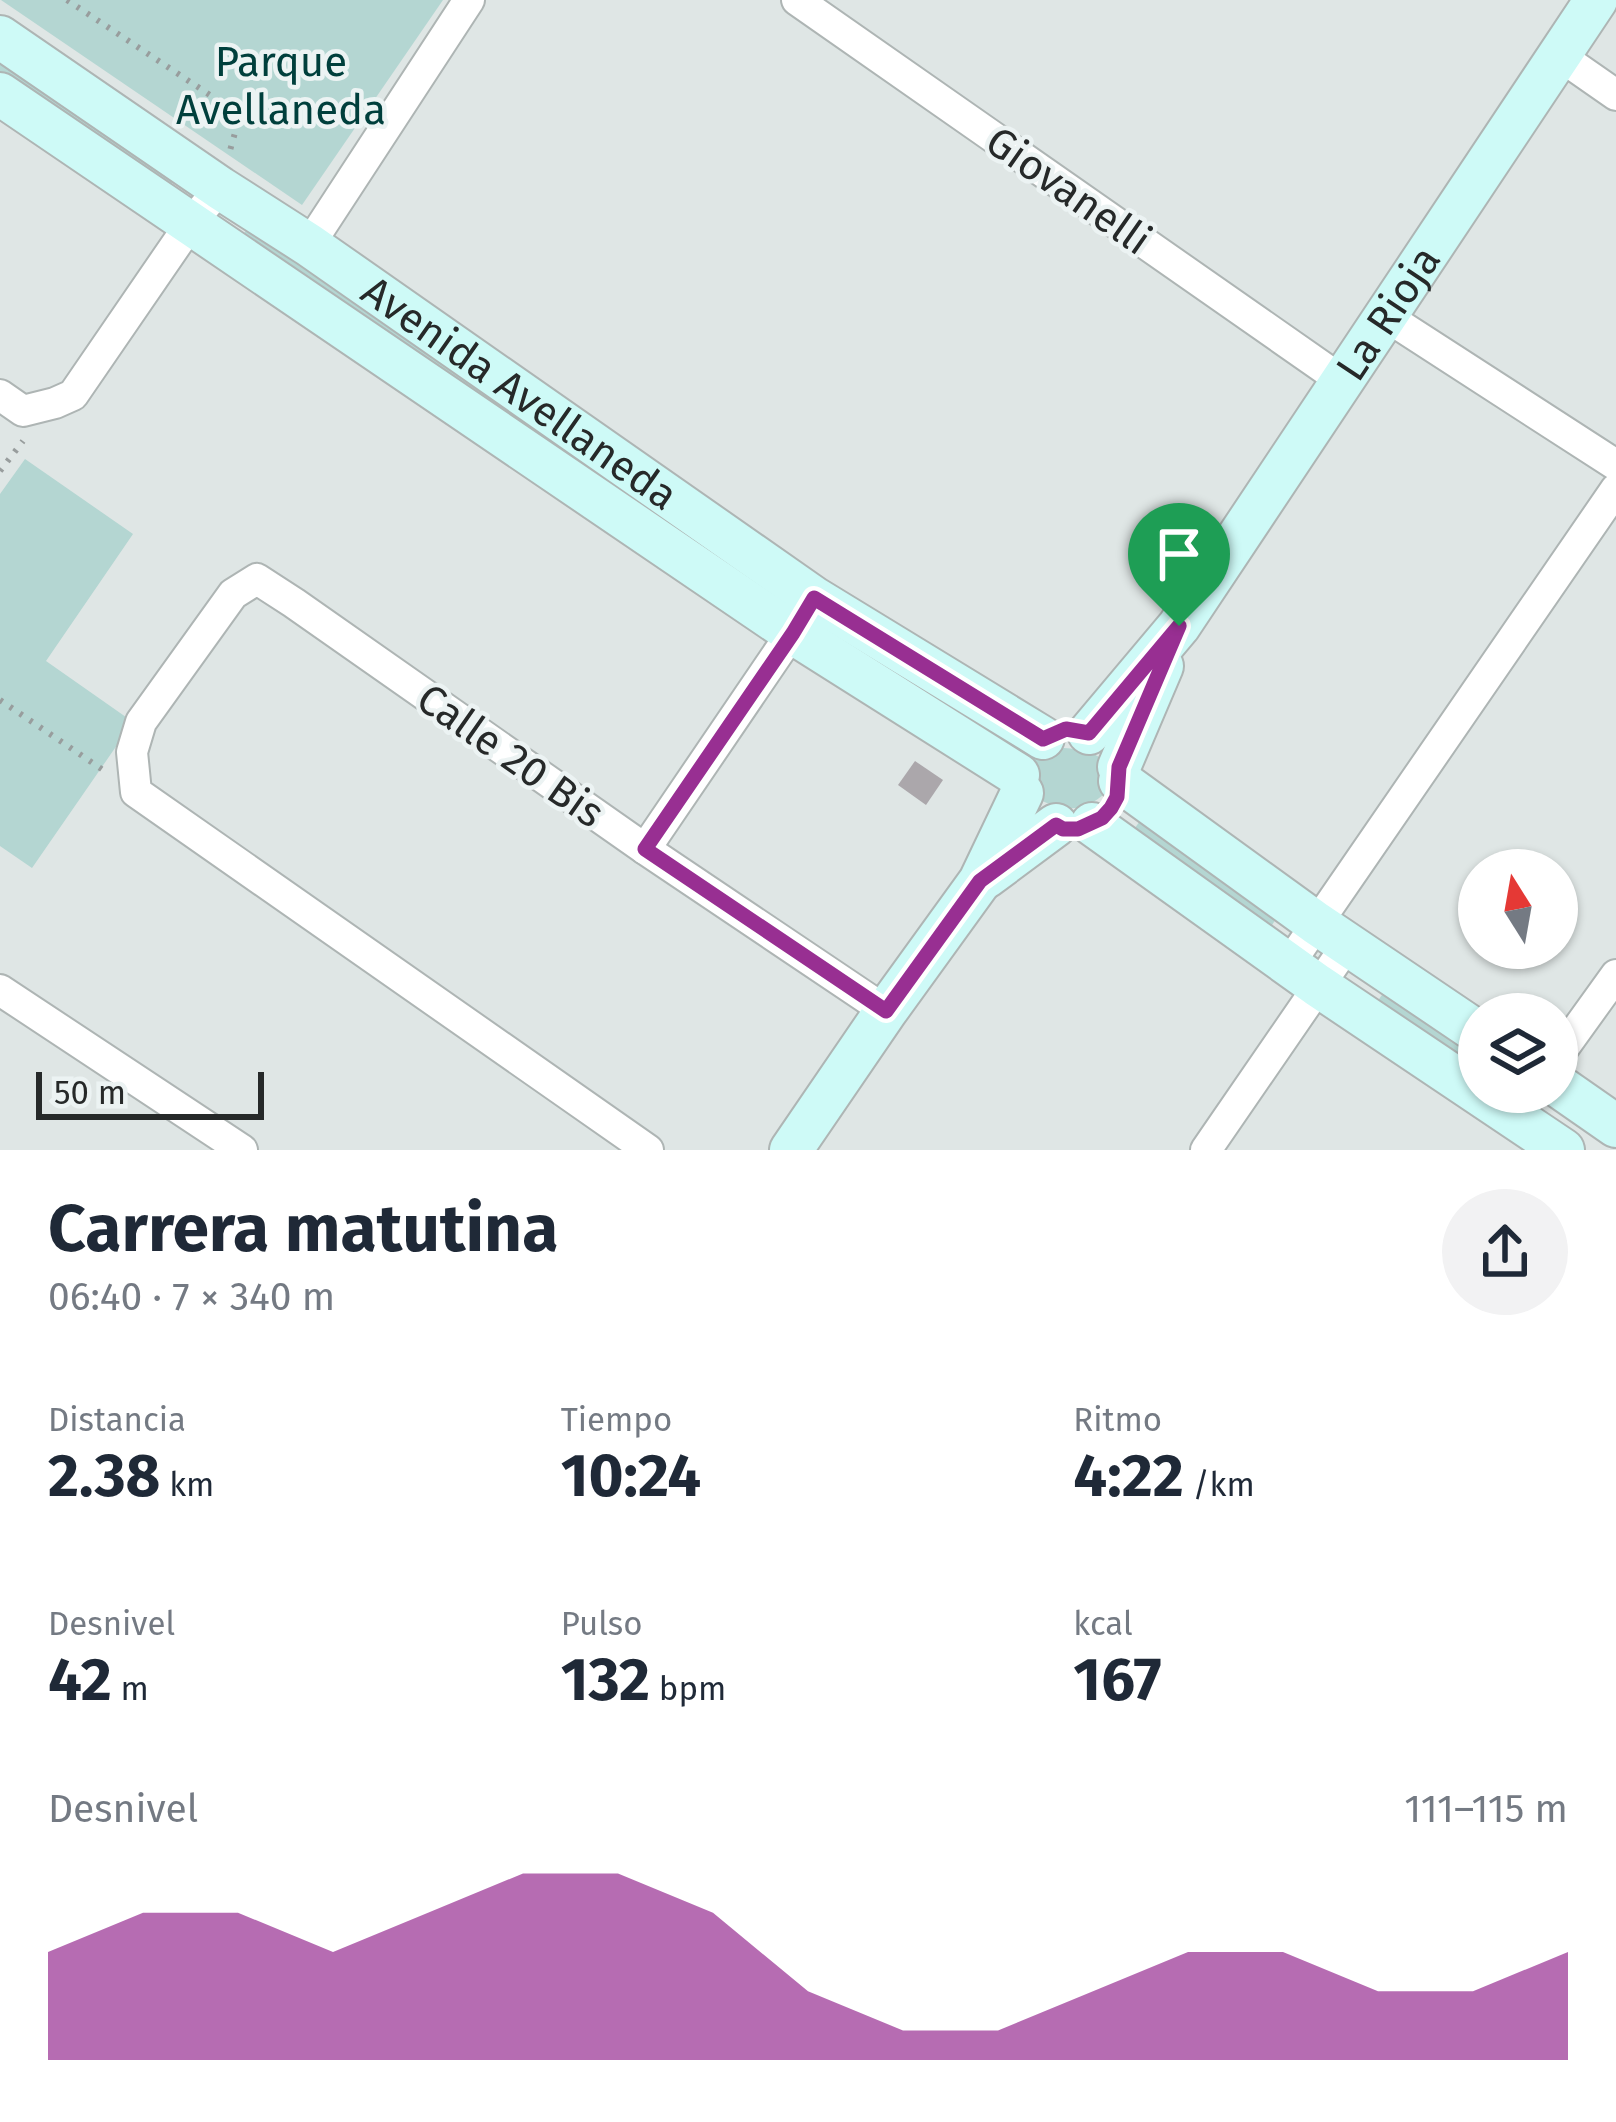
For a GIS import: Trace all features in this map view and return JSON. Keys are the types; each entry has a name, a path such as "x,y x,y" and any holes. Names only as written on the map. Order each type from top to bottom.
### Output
{"main road":[{"name":"La Rioja","path":"1089,733 1179,626 1596,0"},
{"name":"Avenida Avellaneda","path":"0,37 309,245 804,615 1020,784"},
{"name":"Avenida Avellaneda","path":"0,94 191,223 804,615 1043,739"},
{"name":"La Rioja","path":"1119,774 1179,626"},
{"path":"791,1150 980,881 1020,784 1025,757 1034,744 1066,729 1089,733 1110,748 1119,774 1111,808 1074,824 980,881"},
{"path":"1119,774 1331,934 1458,1019"},
{"path":"1020,784 1032,812 1046,823 1074,824 1563,1150"},
{"path":"1578,1100 1609,1121"}],"street":[{"path":"309,245 469,0"},
{"name":"Giovanelli","path":"797,0 1341,380"},
{"path":"1559,56 1616,95"},
{"path":"0,395 23,411 74,395 220,188"},
{"path":"1384,315 1616,465"},
{"path":"1206,1150 1303,974 1616,489"},
{"name":"Calle 20 Bis","path":"136,792 132,752 141,722 233,594 257,579 886,1011"},
{"path":"645,849 804,615"},
{"path":"136,792 648,1150"},
{"path":"1578,1028 1616,975"},
{"path":"0,990 242,1150"},
{"path":"1572,1150 1609,1121"}],"path":[{"path":"67,0 240,115 220,188"},
{"path":"0,700 136,792"}],"green space":[{"name":"Parque Avellaneda","path":"1,0 443,0 302,205"},
{"path":"0,52 179,173 167,191 0,77"},
{"path":"251,223 807,606 795,623 239,241"},
{"path":"25,459 133,534 46,661 133,722 32,868 0,846 0,494"},
{"path":"1083,750 1106,762 1106,792 1075,808 1040,800 1031,762 1040,752"},
{"path":"1142,818 1282,910 1270,928 1130,835"},
{"path":"1389,985 1458,1032 1458,1058 1377,1002"}],"building":[{"path":"915,761 943,780 926,805 898,785"}],"route":[{"path":"814,598 1043,739 1066,729 1089,733 1179,626 1119,767 1117,797 1111,808 1102,818 1078,829 1056,825 980,881 886,1011 645,849 814,598"}]}
